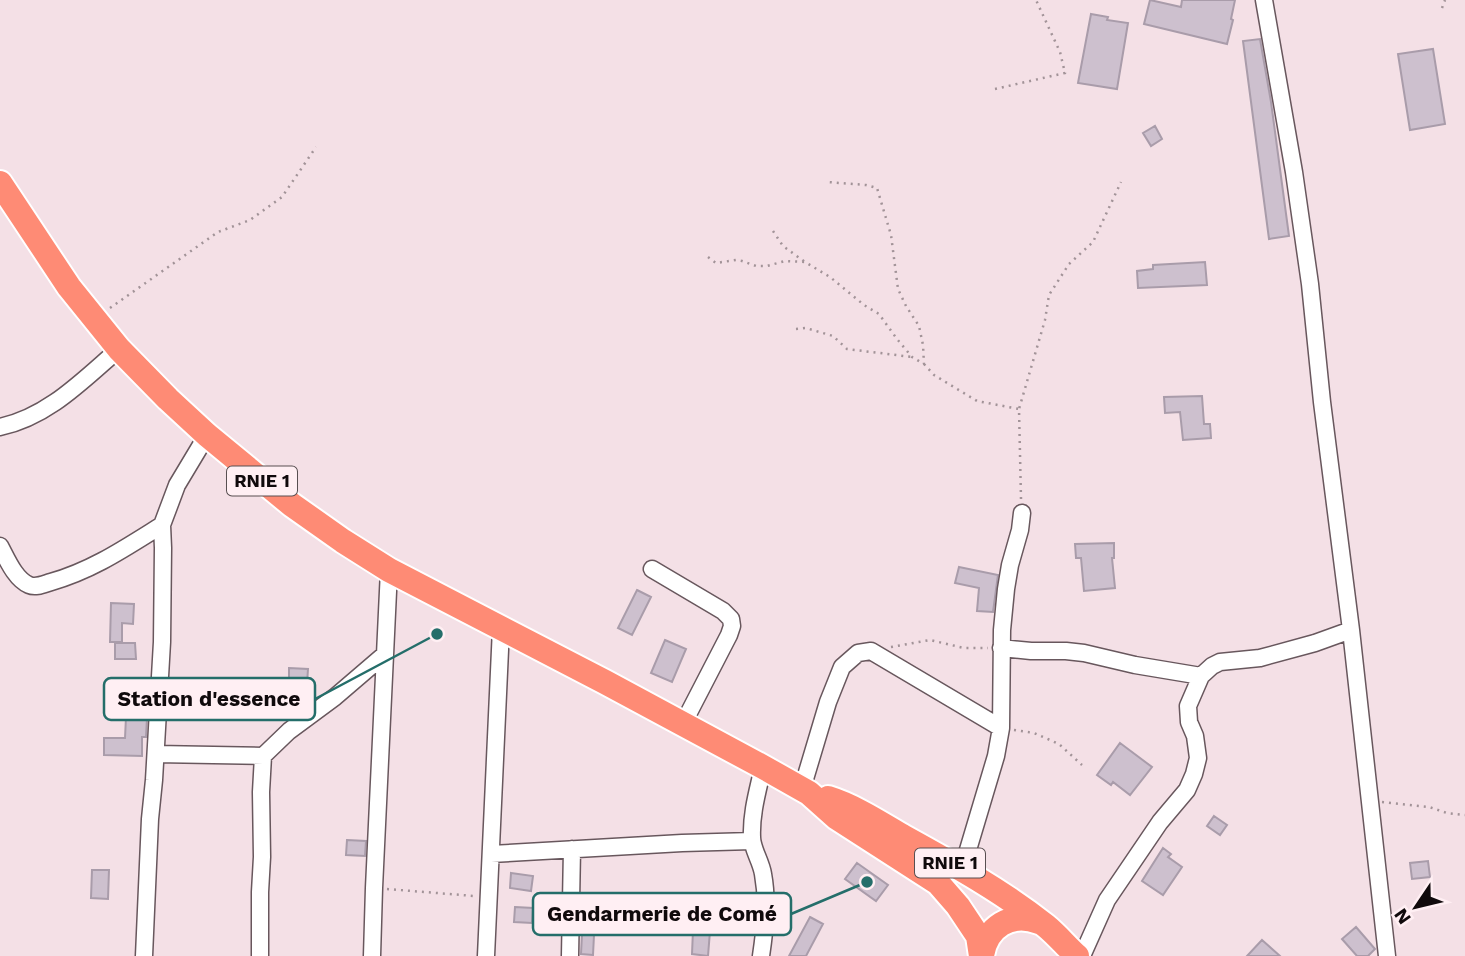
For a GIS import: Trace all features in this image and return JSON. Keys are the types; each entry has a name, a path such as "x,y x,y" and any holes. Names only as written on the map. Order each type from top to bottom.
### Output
{"highway":[{"name":"RNIE 1","path":"0,183 69,286 119,349 207,435 292,505 388,570 805,791 837,818 937,883 958,906 978,936 981,956"},
{"name":"RNIE 1","path":"805,791 839,802 962,870 1047,927 1077,956"},
{"path":"981,956 987,937 994,929 1003,922 1025,918 1047,927 1055,936 1062,956"}],"street":[{"path":"1264,0 1294,172 1310,284 1387,956"},
{"path":"0,427 19,423 52,405 119,349"},
{"path":"144,956 149,819 156,754 162,642 162,525 177,485 207,435"},
{"path":"962,870 988,788 1001,728 1006,589 1022,513"},
{"path":"0,546 17,576 29,585 37,586 70,577 103,562 162,525"},
{"path":"652,569 723,611 731,619 729,635 683,724"},
{"path":"372,956 388,570"},
{"path":"486,956 501,628"},
{"path":"1082,956 1107,901 1160,822 1186,790 1194,774 1198,758 1188,706 1201,676 1220,662 1260,658 1351,630"},
{"path":"1002,648 1084,653 1201,676"},
{"path":"805,791 828,702 842,667 858,653 871,651 1001,728"},
{"path":"260,956 263,756 289,731 335,697 384,655"},
{"path":"156,754 263,756"},
{"path":"761,956 766,905 765,884 752,841 752,819 763,767"},
{"path":"491,854 752,841"},
{"path":"570,956 572,849"}],"path":[{"path":"996,89 1065,73 1060,52 1036,0"},
{"path":"1442,8 1445,0"},
{"path":"94,320 218,232 250,220 282,197 316,147"},
{"path":"827,182 877,188 891,235 898,289 919,326 923,364"},
{"path":"1022,513 1020,409 1045,320 1049,295 1069,264 1093,242 1121,182"},
{"path":"773,231 783,246 879,314 912,356 934,375 977,401 1020,409"},
{"path":"708,257 716,263 736,260 756,266 785,261 805,262"},
{"path":"796,329 806,328 833,336 847,349 912,356"},
{"path":"871,651 930,640 964,648 1002,648"},
{"path":"1001,728 1034,733 1059,744 1082,765"},
{"path":"1369,800 1429,807 1465,815"},
{"path":"374,888 488,898"}],"building":[{"path":"1150,0 1181,7 1182,0 1235,0 1227,44 1144,24"},
{"path":"1091,14 1128,23 1117,89 1078,83"},
{"path":"1260,39 1289,236 1269,239 1243,41"},
{"path":"1433,49 1445,124 1410,130 1398,54"},
{"path":"1155,126 1162,139 1151,146 1143,133"},
{"path":"1205,262 1207,285 1138,288 1137,271 1153,269 1153,265"},
{"path":"1202,396 1204,424 1210,424 1211,438 1183,440 1180,412 1165,413 1164,397"},
{"path":"1114,543 1112,558 1115,588 1084,591 1081,558 1076,558 1075,544"},
{"path":"959,567 998,575 993,612 977,611 979,588 955,583"},
{"path":"637,590 651,597 632,635 618,628"},
{"path":"111,603 134,604 133,624 122,623 122,642 110,642"},
{"path":"665,640 686,649 672,682 651,673"},
{"path":"115,643 135,643 136,659 115,659"},
{"path":"289,668 308,669 307,684 289,683"},
{"path":"126,717 147,718 146,737 142,737 142,756 104,755 104,738 125,738"},
{"path":"1120,743 1152,767 1130,795 1113,782 1111,785 1097,775"},
{"path":"1214,816 1227,825 1220,835 1207,826"},
{"path":"347,840 366,841 365,856 346,855"},
{"path":"1163,848 1171,854 1168,857 1182,867 1163,895 1142,881"},
{"path":"1428,861 1430,877 1412,879 1410,863"},
{"path":"857,863 888,885 876,901 845,879"},
{"path":"92,870 109,870 108,899 91,898"},
{"path":"511,873 533,876 531,891 510,888"},
{"path":"515,907 533,908 532,923 514,922"},
{"path":"810,917 823,924 806,956 789,956"},
{"path":"1356,927 1375,949 1368,956 1357,956 1342,939"},
{"path":"693,930 710,931 708,956 692,954"},
{"path":"582,934 594,935 593,955 581,954"},
{"path":"1262,940 1280,956 1247,956"}],"place":[{"name":"Station d'essence","path":"437,634"},
{"name":"Gendarmerie de Comé","path":"867,882"}]}
